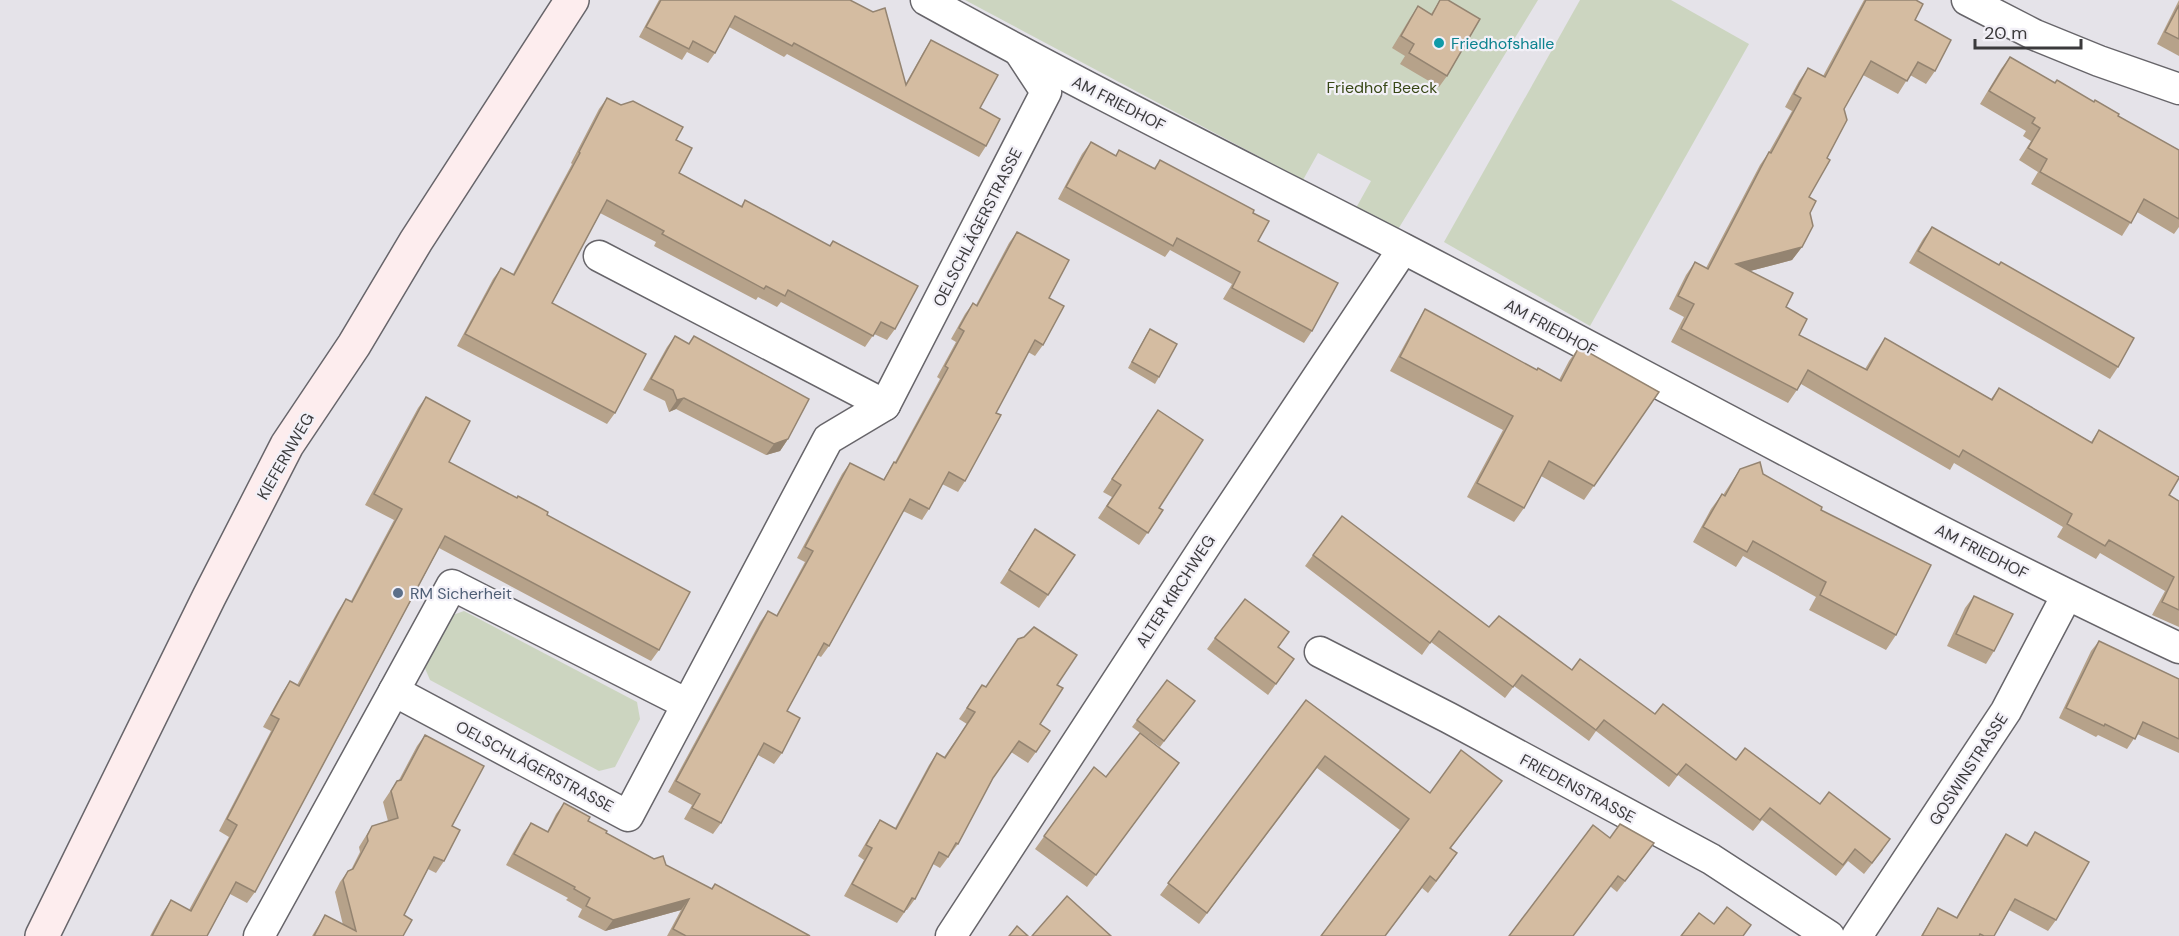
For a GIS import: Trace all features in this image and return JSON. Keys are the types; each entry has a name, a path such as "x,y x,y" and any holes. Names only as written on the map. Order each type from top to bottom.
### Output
{"street":[{"name":"KIEFERNWEG","path":"42,936 209,597 287,445 354,345 416,241 572,0"},
{"name":"AM FRIEDHOF","path":"926,0 1019,51 1403,249 1590,349 2067,595 2179,648"},
{"path":"1967,0 2035,35 2099,61 2179,89"},
{"name":"OELSCHLÄGERSTRASSE","path":"393,691 628,816 828,439 885,405 1046,92 1019,51"},
{"name":"ALTER KIRCHWEG","path":"951,936 1209,540 1403,249"},
{"path":"599,256 885,405"},
{"path":"259,936 452,585 687,704"},
{"name":"GOSWINSTRASSE","path":"1857,936 2006,711 2067,595"},
{"name":"FRIEDENSTRASSE","path":"1320,652 1449,718 1711,859 1829,936"}],"green space":[{"name":"Friedhof Beeck","path":"965,0 1538,0 1397,231 1356,208 1371,181 1318,153 1303,180"},
{"path":"1580,0 1671,0 1749,44 1590,326 1444,242"},
{"path":"464,611 637,702 640,719 615,767 599,771 430,680 424,666 450,616"}],"building":[{"path":"661,0 850,0 873,12 885,8 906,85 931,40 998,75 980,108 1000,119 986,146 794,43 792,46 735,16 715,53 693,41 689,49 646,27"},
{"name":"Friedhofshalle","path":"1440,0 1448,0 1480,19 1447,76 1409,53 1414,44 1401,36 1418,6 1432,15"},
{"path":"1866,0 1916,0 1923,4 1915,20 1951,40 1935,71 1918,62 1907,81 1871,61 1844,109 1847,120 1827,158 1830,160 1809,197 1816,201 1810,213 1813,226 1802,247 1736,264 1793,293 1786,307 1807,319 1799,335 1867,370 1885,338 1992,400 1999,388 2092,443 2099,430 2179,477 2169,495 2179,501 2179,610 2162,602 2174,577 2109,540 2105,546 2067,524 2072,514 1963,450 1959,457 1808,370 1797,390 1681,329 1694,304 1678,296 1695,262 1708,269 1769,152 1771,153 1801,98 1794,94 1808,68 1825,77"},
{"path":"2179,5 2179,39 2165,32"},
{"path":"2010,57 2055,83 2057,80 2094,102 2095,100 2119,114 2118,116 2179,150 2179,219 2144,199 2131,223 2040,172 2047,159 2028,148 2040,128 2032,123 2035,118 1989,91"},
{"path":"607,98 621,105 633,101 683,127 676,140 692,148 679,173 742,207 745,200 830,246 833,241 918,286 895,329 881,322 873,336 788,290 785,296 766,286 764,289 662,234 664,231 607,200 552,303 646,354 615,413 465,334 501,268 514,275"},
{"path":"1091,142 1116,156 1119,150 1155,169 1160,160 1254,210 1253,213 1269,221 1258,241 1338,283 1312,331 1232,288 1240,272 1177,238 1173,246 1066,187"},
{"path":"1932,227 1999,265 2001,262 2134,338 2118,367 1918,251"},
{"path":"1017,232 1069,260 1049,298 1064,306 1043,345 1035,340 996,413 1001,415 965,481 949,472 929,509 910,499 829,646 824,643 787,711 800,718 782,753 764,743 721,823 692,808 700,794 676,781 768,611 777,616 813,551 805,547 850,463 884,480 894,462 896,463 948,368 945,366 964,331 959,328 973,303 977,306"},
{"path":"1425,309 1561,381 1579,347 1659,392 1594,486 1549,461 1524,508 1477,483 1513,416 1400,357"},
{"path":"1150,329 1177,344 1159,377 1132,362"},
{"path":"675,336 689,344 694,336 809,399 788,439 774,444 684,398 677,400 673,390 651,379"},
{"path":"426,397 470,421 449,462 548,512 547,515 690,592 659,650 445,536 255,892 236,882 207,936 152,936 171,900 191,911 237,825 227,819 279,719 271,715 290,681 299,686 346,599 352,602 402,509 374,494"},
{"path":"1158,410 1203,440 1159,508 1163,510 1148,533 1107,506 1121,485 1112,479"},
{"path":"1760,462 1763,474 1822,507 1821,510 1931,565 1896,635 1820,595 1826,582 1753,541 1747,552 1703,527 1722,494 1725,496 1740,469"},
{"path":"1342,516 1489,627 1499,616 1572,670 1580,659 1655,714 1663,704 1736,760 1745,748 1820,804 1829,792 1890,839 1872,863 1855,849 1843,865 1770,808 1760,820 1686,764 1677,775 1604,720 1596,730 1522,675 1513,687 1439,631 1430,643 1313,555"},
{"path":"1035,529 1075,555 1048,595 1009,570"},
{"path":"1974,596 2013,614 1994,651 1956,634"},
{"path":"1245,599 1289,632 1278,647 1294,659 1276,684 1215,638"},
{"path":"1034,627 1077,655 1057,685 1063,688 1040,724 1050,731 1036,752 1019,741 993,778 958,844 956,843 948,857 939,852 915,899 912,898 904,912 852,884 872,848 866,845 880,820 896,829 937,753 945,758 975,712 967,708 982,685 986,687 1018,639 1024,637"},
{"path":"2099,641 2179,679 2179,739 2143,722 2135,739 2066,708"},
{"path":"1167,680 1195,701 1164,741 1137,720"},
{"path":"1306,700 1430,793 1461,750 1502,781 1450,848 1457,853 1436,881 1430,876 1385,936 1321,936 1409,819 1325,756 1207,913 1168,883"},
{"path":"1140,733 1179,763 1096,875 1044,836 1094,767 1106,777"},
{"path":"425,735 484,766 452,826 460,830 444,861 434,857 404,915 412,920 403,936 314,936 325,915 356,931 343,880 348,871 353,869 368,841 367,836 372,826 398,818 391,791 397,781 401,780"},
{"path":"564,803 590,817 588,821 607,831 606,833 654,859 663,856 666,865 712,889 715,884 810,936 686,936 673,929 689,899 613,920 586,906 590,898 574,889 575,887 514,854 531,823 548,832"},
{"path":"1620,824 1654,843 1625,881 1618,876 1573,936 1509,936 1593,825 1610,838"},
{"path":"2035,832 2089,862 2056,920 2015,899 1994,936 1980,934 1979,936 1922,936 1938,908 1957,918 2006,834 2027,846"},
{"path":"1067,896 1111,936 1032,936"},
{"path":"1727,907 1751,925 1743,936 1681,936 1699,913 1714,924"},
{"path":"1017,926 1028,936 1009,936"}],"place":[{"name":"Friedhofshalle","path":"1439,43"},
{"name":"RM Sicherheit","path":"398,593"}]}
